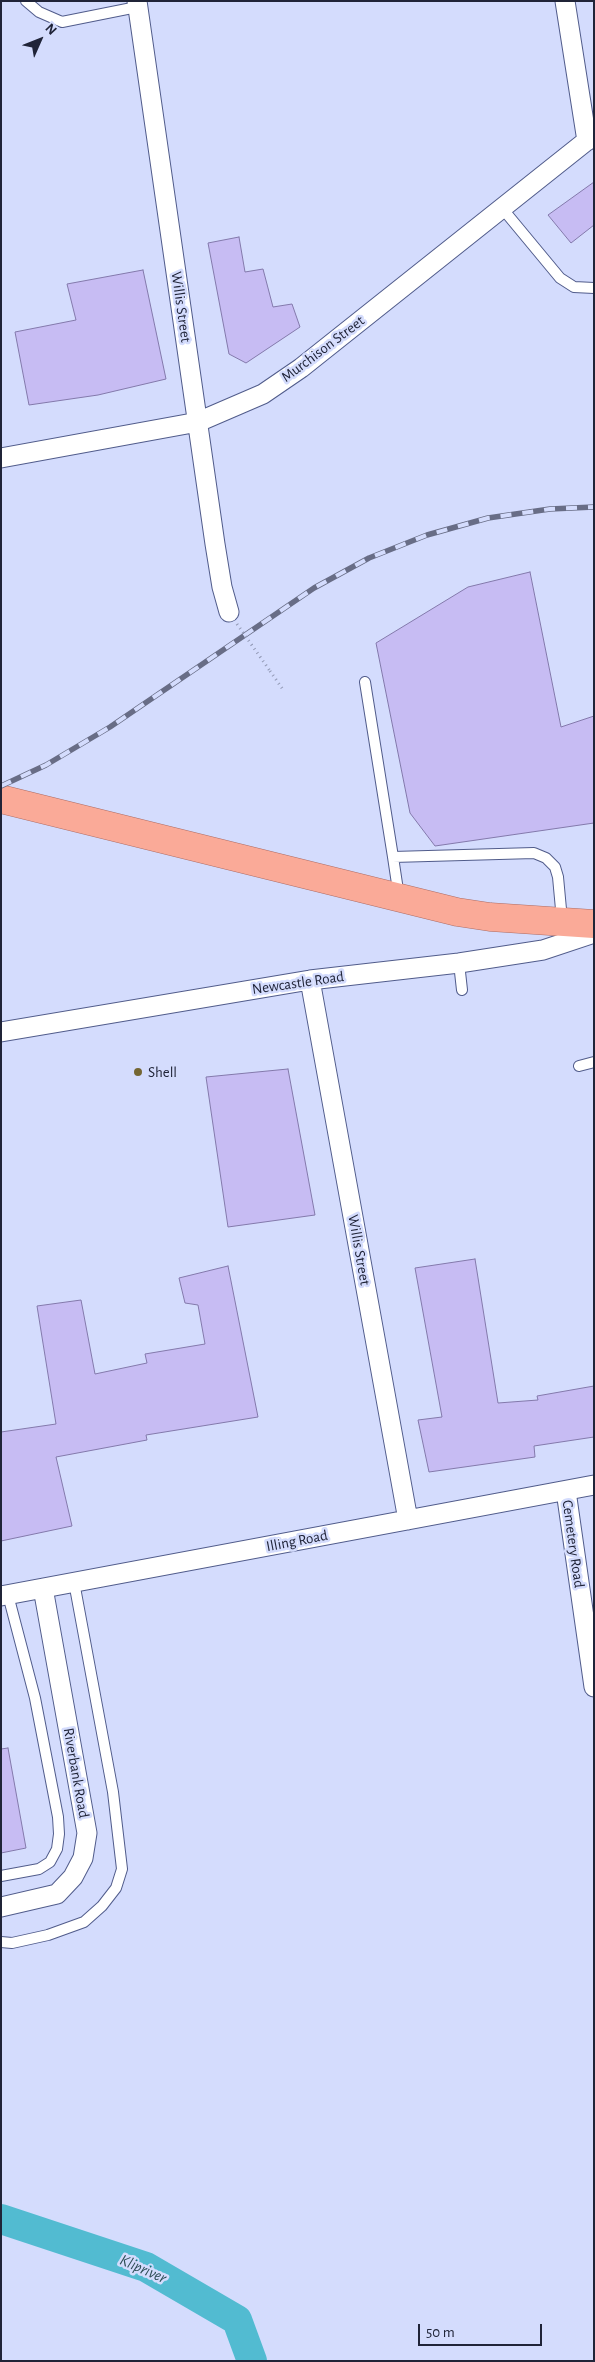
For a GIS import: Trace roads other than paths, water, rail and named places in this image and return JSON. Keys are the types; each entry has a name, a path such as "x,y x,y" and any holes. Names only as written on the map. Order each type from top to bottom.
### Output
{"highway":[{"path":"12,802 457,912 490,917 594,924"}],"street":[{"path":"565,1 590,138"},
{"name":"Willis Street","path":"137,4 222,587 233,618"},
{"name":"Murchison Street","path":"1,458 198,422 263,394 302,368 590,138"},
{"name":"Newcastle Road","path":"1,1032 310,980 459,963 543,950 594,933"},
{"name":"Willis Street","path":"310,980 408,1520"},
{"name":"Illing Road","path":"5,1595 594,1485"},
{"name":"Cemetery Road","path":"566,1490 594,1687"},
{"name":"Riverbank Road","path":"1,1906 57,1894 73,1877 83,1858 87,1833 43,1588"}],"lane":[{"path":"26,1 39,12 62,22 137,4"},
{"path":"502,208 560,278 574,286 594,288"},
{"path":"365,682 399,897"},
{"path":"394,857 534,853 546,858 555,867 558,877 562,921"},
{"path":"459,963 462,990"},
{"path":"579,1066 594,1062"},
{"path":"1,1942 12,1942 48,1935 84,1922 102,1906 111,1894 122,1869 113,1792 74,1582"},
{"path":"1,1876 39,1869 50,1862 57,1849 59,1834 58,1817 35,1698 5,1595"}],"waterway":[{"name":"Klipriver","path":"1,2219 146,2267 237,2320 252,2361"}],"railway":[{"path":"1,786 46,765 110,727 314,588 369,558 427,535 488,518 550,509 594,507"}],"place":[{"name":"Shell","path":"138,1072"}]}
